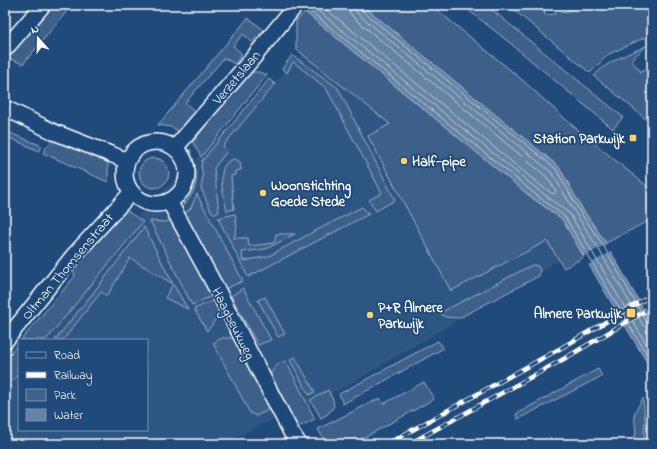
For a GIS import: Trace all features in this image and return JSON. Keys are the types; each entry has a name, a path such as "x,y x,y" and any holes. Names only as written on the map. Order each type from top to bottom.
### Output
{"street":[{"path":"5,49 43,5"},
{"name":"Verzetslaan","path":"175,148 296,5"},
{"path":"5,108 54,132 126,161"},
{"path":"157,141 167,143 175,148 186,163 186,181 180,192 169,201 159,204 149,203 139,199 131,192 126,183 124,172 126,161 139,147 148,143 157,141"},
{"name":"Oltman Thomsenstraat","path":"5,341 74,255 131,192"},
{"name":"Haagbeukweg","path":"169,201 291,432 299,444"}],"shaded area":[{"path":"318,40 573,252 345,387 220,444 5,444 5,375 18,359 18,431 148,431 148,339 35,339 122,231"}],"green space":[{"path":"48,5 72,5 23,64 6,57"},
{"path":"362,5 431,5 520,78 572,125 648,187 652,191 652,219 606,243 583,210 559,167"},
{"path":"462,5 486,5 623,117 613,129"},
{"path":"508,5 543,5 545,15 564,12 583,5 652,5 652,34 609,54 590,73"},
{"path":"305,12 531,197 562,219 584,257 564,268 547,241 451,291 368,136 390,124 296,49 296,21"},
{"path":"248,18 264,30 252,42 243,34 233,46 242,54 235,64 224,58 185,103 196,112 180,132 171,127 158,125"},
{"path":"646,46 631,60 640,72 645,69 652,77 649,82 652,92 652,125 594,76 611,62"},
{"path":"292,55 338,88 395,200 376,211 369,200 382,193 326,88 293,62 287,73 282,69"},
{"path":"253,72 259,72 267,75 201,157 193,142 244,76"},
{"path":"269,79 275,84 223,146 227,151 214,168 219,212 215,214 211,211 201,188 203,177 201,166 202,161"},
{"path":"5,131 42,146 39,151 5,136"},
{"path":"56,138 108,163 108,182 43,153 47,146"},
{"path":"190,149 195,166 196,185 190,198 184,206 183,201 191,183 193,171 187,153"},
{"path":"154,158 165,162 169,173 165,184 154,188 143,184 139,173 143,162"},
{"path":"235,159 240,162 241,170 235,171 235,175 231,176 234,209 227,211 222,189 222,173 224,166 228,162"},
{"path":"197,194 243,281 225,289 185,213 191,208"},
{"path":"362,207 369,214 248,277 218,218 235,214 237,227 234,238 248,238 249,246 274,243 276,234 295,234 266,249 242,252 243,261 269,256"},
{"path":"126,210 143,222 47,339 22,339 75,276 73,270"},
{"path":"171,220 212,296 192,305 150,221 165,222"},
{"path":"144,227 173,284 130,258 107,296 101,292 64,339 56,339"},
{"path":"532,265 538,266 540,270 539,276 459,318 445,317 440,313"},
{"path":"173,284 188,309 165,298"},
{"path":"243,288 271,340 258,345 231,296"},
{"path":"265,297 285,334 278,337 258,300"},
{"path":"214,300 218,308 218,313 207,331 194,309"},
{"path":"222,338 234,339 270,409 256,416 250,413 213,343"},
{"path":"438,341 444,348 343,404 339,394"},
{"path":"18,344 18,374 5,390 5,359"},
{"path":"295,357 315,392 309,395 290,360"},
{"path":"284,361 288,365 315,419 298,427 270,374 276,366"},
{"path":"598,369 602,376 518,419 516,414"},
{"path":"424,382 434,399 353,444 326,444 318,429 380,398 383,404"},
{"path":"328,390 334,406 328,414 321,418 310,400"},
{"path":"643,398 645,420 644,432 646,444 633,444 636,432 634,414"}],"water":[{"path":"297,5 362,5 559,167 583,210 606,243 652,323 652,371 562,219 531,197"}],"pier":[{"path":"608,243 612,251 588,265 583,257"}],"railway":[{"path":"387,444 561,348 652,295"},
{"path":"409,444 562,360 652,307"}],"place":[{"name":"Station Parkwijk","path":"633,138"},
{"name":"Half-pipe","path":"404,161"},
{"name":"Woonstichting Goede Stede","path":"263,193"},
{"name":"Almere Parkwijk","path":"631,313"},
{"name":"P+R Almere Parkwijk","path":"370,315"}]}
